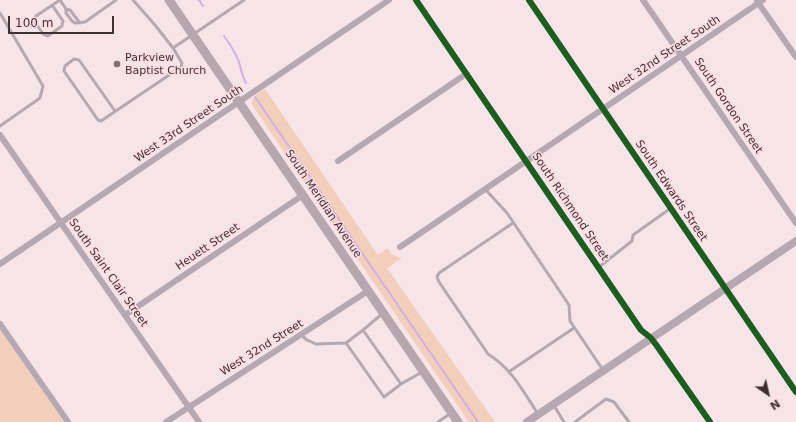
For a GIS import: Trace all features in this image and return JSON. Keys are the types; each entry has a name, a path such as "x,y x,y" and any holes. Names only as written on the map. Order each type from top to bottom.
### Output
{"main road":[{"name":"South Meridian Avenue","path":"169,0 458,422"}],"street":[{"name":"West 33rd Street South","path":"0,264 389,0"},
{"name":"South Richmond Street","path":"416,0 641,330 651,338 710,422"},
{"name":"South Edwards Street","path":"529,0 796,392"},
{"name":"South Gordon Street","path":"643,0 796,224"},
{"path":"760,1 796,57"},
{"name":"West 32nd Street South","path":"400,247 760,1"},
{"path":"338,161 466,74"},
{"name":"South Saint Clair Street","path":"0,135 199,422"},
{"name":"Heuett Street","path":"125,315 302,195"},
{"path":"527,422 796,241"},
{"name":"West 32nd Street","path":"166,422 368,291"},
{"path":"0,324 68,422"}],"lane":[{"path":"52,5 63,21 62,26 48,36 43,34 35,22 36,16 52,5 60,0 66,9 66,12 75,23 85,22 116,0"},
{"path":"116,111 79,60 74,59 65,66 64,71 98,120 101,121 116,111 181,67 182,63 173,48 133,0"},
{"path":"173,48 244,0"},
{"path":"0,13 43,86 40,98 0,126"},
{"path":"485,189 507,213 569,305 570,321 604,370"},
{"path":"599,268 632,240 633,235 671,208"},
{"path":"513,223 439,272 437,277 438,282 488,354 510,371 539,414"},
{"path":"301,335 307,340 316,344 346,343 383,313"},
{"path":"510,371 574,328"},
{"path":"363,330 401,384"},
{"path":"346,343 384,397 401,384 423,371"},
{"path":"575,422 606,399 614,402 629,422"},
{"path":"554,404 564,422"},
{"path":"438,422 451,412"}],"shaded area":[{"path":"265,89 378,255 388,248 393,255 402,258 387,268 495,422 469,422 252,105 252,100 254,97"},
{"path":"0,329 64,422 0,422"}],"waterway":[{"path":"199,0 203,6"},
{"path":"224,36 239,62 246,83"},
{"path":"255,97 478,422"}],"cycle path":[{"path":"416,0 641,330 651,338 710,422"},
{"path":"529,0 796,392"}],"place":[{"name":"Parkview Baptist Church","path":"117,64"}]}
